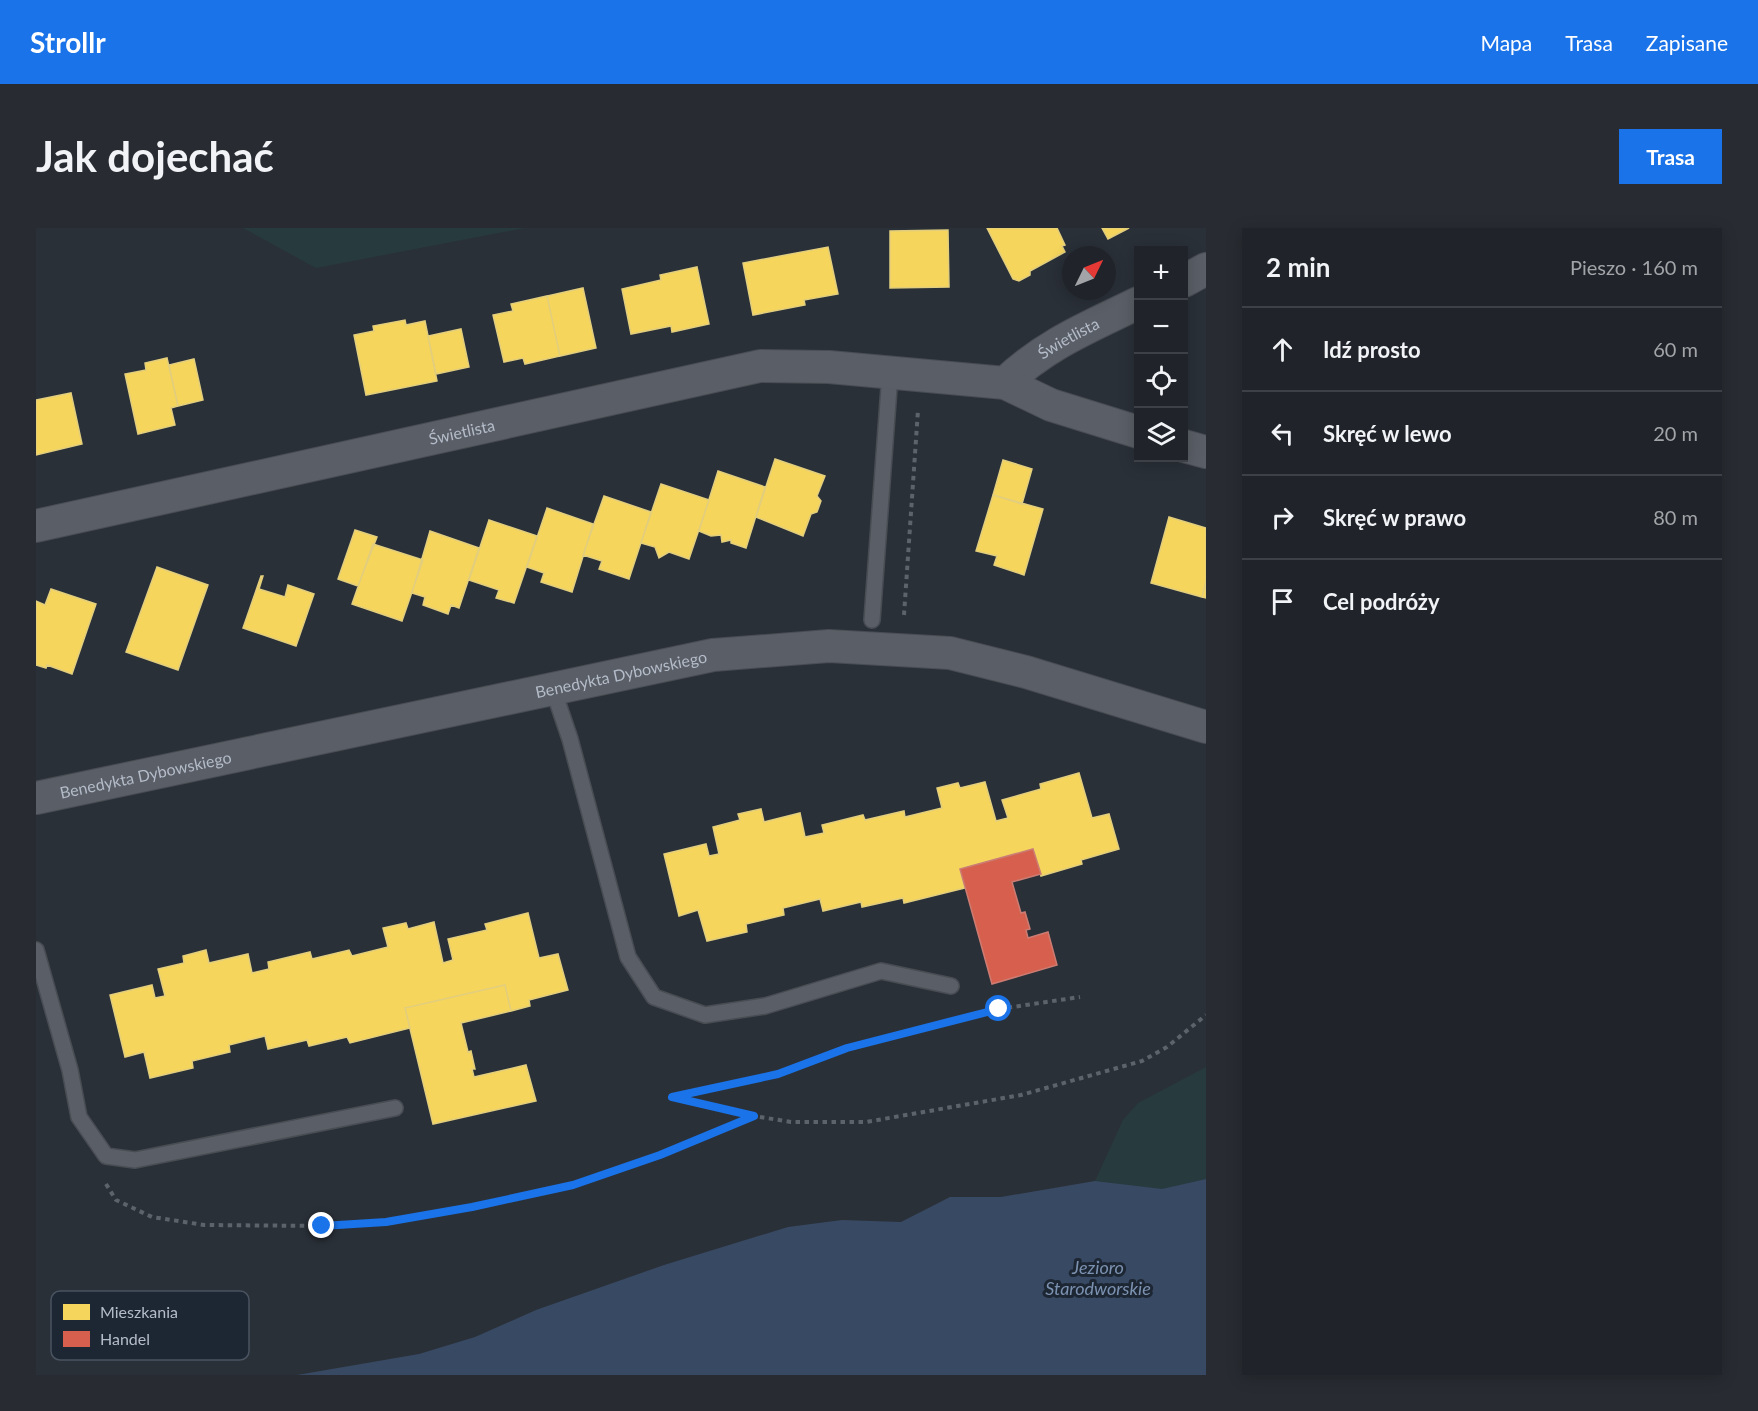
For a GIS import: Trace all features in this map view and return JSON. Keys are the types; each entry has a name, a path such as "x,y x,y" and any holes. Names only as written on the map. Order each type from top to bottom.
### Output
{"street":[{"path":"1188,279 1206,269"},
{"name":"Świetlista","path":"1005,383 1037,355 1134,305"},
{"name":"Świetlista","path":"36,526 760,366 829,367 1005,383 1051,405 1134,431"},
{"path":"1188,447 1206,452"},
{"name":"Benedykta Dybowskiego","path":"36,798 713,655 829,646 950,653 1026,672 1206,727"}],"lane":[{"path":"872,620 890,374"},
{"path":"553,689 570,739 628,957 654,997 705,1015 765,1006 881,971 951,986"},
{"path":"36,950 70,1070 79,1117 106,1156 135,1160 395,1108"}],"path":[{"path":"904,622 916,440"},
{"path":"1080,997 999,1009 847,1048 778,1074 672,1097 791,1122 866,1122 1021,1095 1142,1061 1167,1047 1206,1015"},
{"path":"105,1182 116,1200 152,1217 204,1225 322,1226 386,1222 472,1207 573,1185 660,1155 754,1116"}],"green space":[{"path":"243,228 525,228 316,268"},
{"path":"1206,1067 1206,1179 1162,1190 1095,1181 1123,1120 1138,1103"}],"water":[{"name":"Jezioro Starodworskie","path":"1206,1179 1206,1375 297,1375 419,1354 475,1337 536,1310 664,1265 788,1227 842,1220 901,1222 950,1197 1001,1197 1095,1181 1162,1189"}],"building: Mieszkania":[{"path":"987,228 1057,228 1065,245 1062,246 1062,254 1030,271 1030,275 1019,281 1013,279"},
{"path":"1102,228 1129,228 1108,239"},
{"path":"948,230 949,287 890,288 890,231"},
{"path":"828,247 838,294 804,300 805,305 753,315 743,263"},
{"path":"697,267 709,324 672,332 671,326 631,334 622,289 661,280 660,275"},
{"path":"583,288 596,348 560,356 547,296"},
{"path":"547,296 560,356 525,364 523,358 504,362 493,315 513,311 511,304"},
{"path":"405,320 406,325 425,321 437,381 366,395 354,335 374,331 373,326"},
{"path":"461,329 469,367 436,374 428,336"},
{"path":"167,358 178,406 171,408 175,425 138,434 125,374 146,370 145,363"},
{"path":"194,359 203,400 178,406 169,365"},
{"path":"71,393 82,444 36,455 36,400"},
{"path":"775,459 825,476 817,496 821,501 817,512 811,514 803,536 756,517"},
{"path":"1003,460 1032,469 1022,504 993,495"},
{"path":"718,471 765,487 746,548 731,543 731,540 722,542 721,535 711,536 699,531"},
{"path":"661,484 709,500 689,559 669,552 659,558 655,547 641,543"},
{"path":"993,495 1043,509 1024,575 994,565 997,556 976,551"},
{"path":"604,496 651,512 629,579 599,569 602,561 583,555"},
{"path":"547,508 593,524 572,592 541,582 544,573 527,567"},
{"path":"1169,517 1206,528 1206,581 1202,597 1151,583"},
{"path":"489,520 537,536 514,603 496,598 499,590 469,580"},
{"path":"355,530 377,537 358,586 338,579"},
{"path":"430,531 479,548 459,608 451,605 448,614 423,605 425,597 412,593"},
{"path":"373,544 423,560 402,621 352,604"},
{"path":"157,567 208,585 178,670 126,652"},
{"path":"261,576 263,576 259,589 285,597 288,585 314,594 296,646 243,628"},
{"path":"1206,581 1206,598 1202,597"},
{"path":"51,589 96,604 72,674 47,665 46,668 36,665 36,601 45,605"},
{"path":"1079,773 1092,818 1109,814 1119,849 1081,860 1082,864 1041,876 1033,849 960,869 965,888 904,903 903,898 862,907 861,902 823,911 820,899 783,908 784,915 746,924 747,932 707,941 698,910 679,916 664,854 706,844 709,856 719,854 713,827 740,820 738,814 761,809 764,822 800,813 805,837 824,833 822,825 863,815 865,820 904,811 905,817 942,808 937,788 958,783 960,788 985,782 996,821 1008,818 1002,800 1041,789 1040,784"},
{"path":"528,913 539,958 558,954 568,990 529,1000 530,1006 511,1011 505,985 405,1008 410,1028 350,1043 347,1037 309,1046 307,1040 268,1049 265,1036 229,1045 230,1052 192,1061 193,1068 150,1078 144,1052 125,1057 110,995 152,985 155,998 165,996 158,969 184,963 183,956 206,950 209,963 248,954 252,973 269,969 268,962 310,952 312,959 349,950 352,956 388,947 383,928 406,923 408,929 434,922 443,963 453,960 448,939 487,930 485,924"},
{"path":"505,985 511,1011 461,1023 468,1052 471,1051 475,1069 472,1069 474,1077 526,1065 536,1101 433,1124 405,1008"}],"building: Handel":[{"path":"1033,849 1041,874 1012,882 1021,913 1025,912 1030,929 1026,930 1028,938 1048,932 1057,965 992,984 960,869"}],"route":[{"path":"322,1226 386,1222 472,1207 573,1185 660,1155 754,1116 672,1097 778,1074 847,1048 999,1009"}]}
